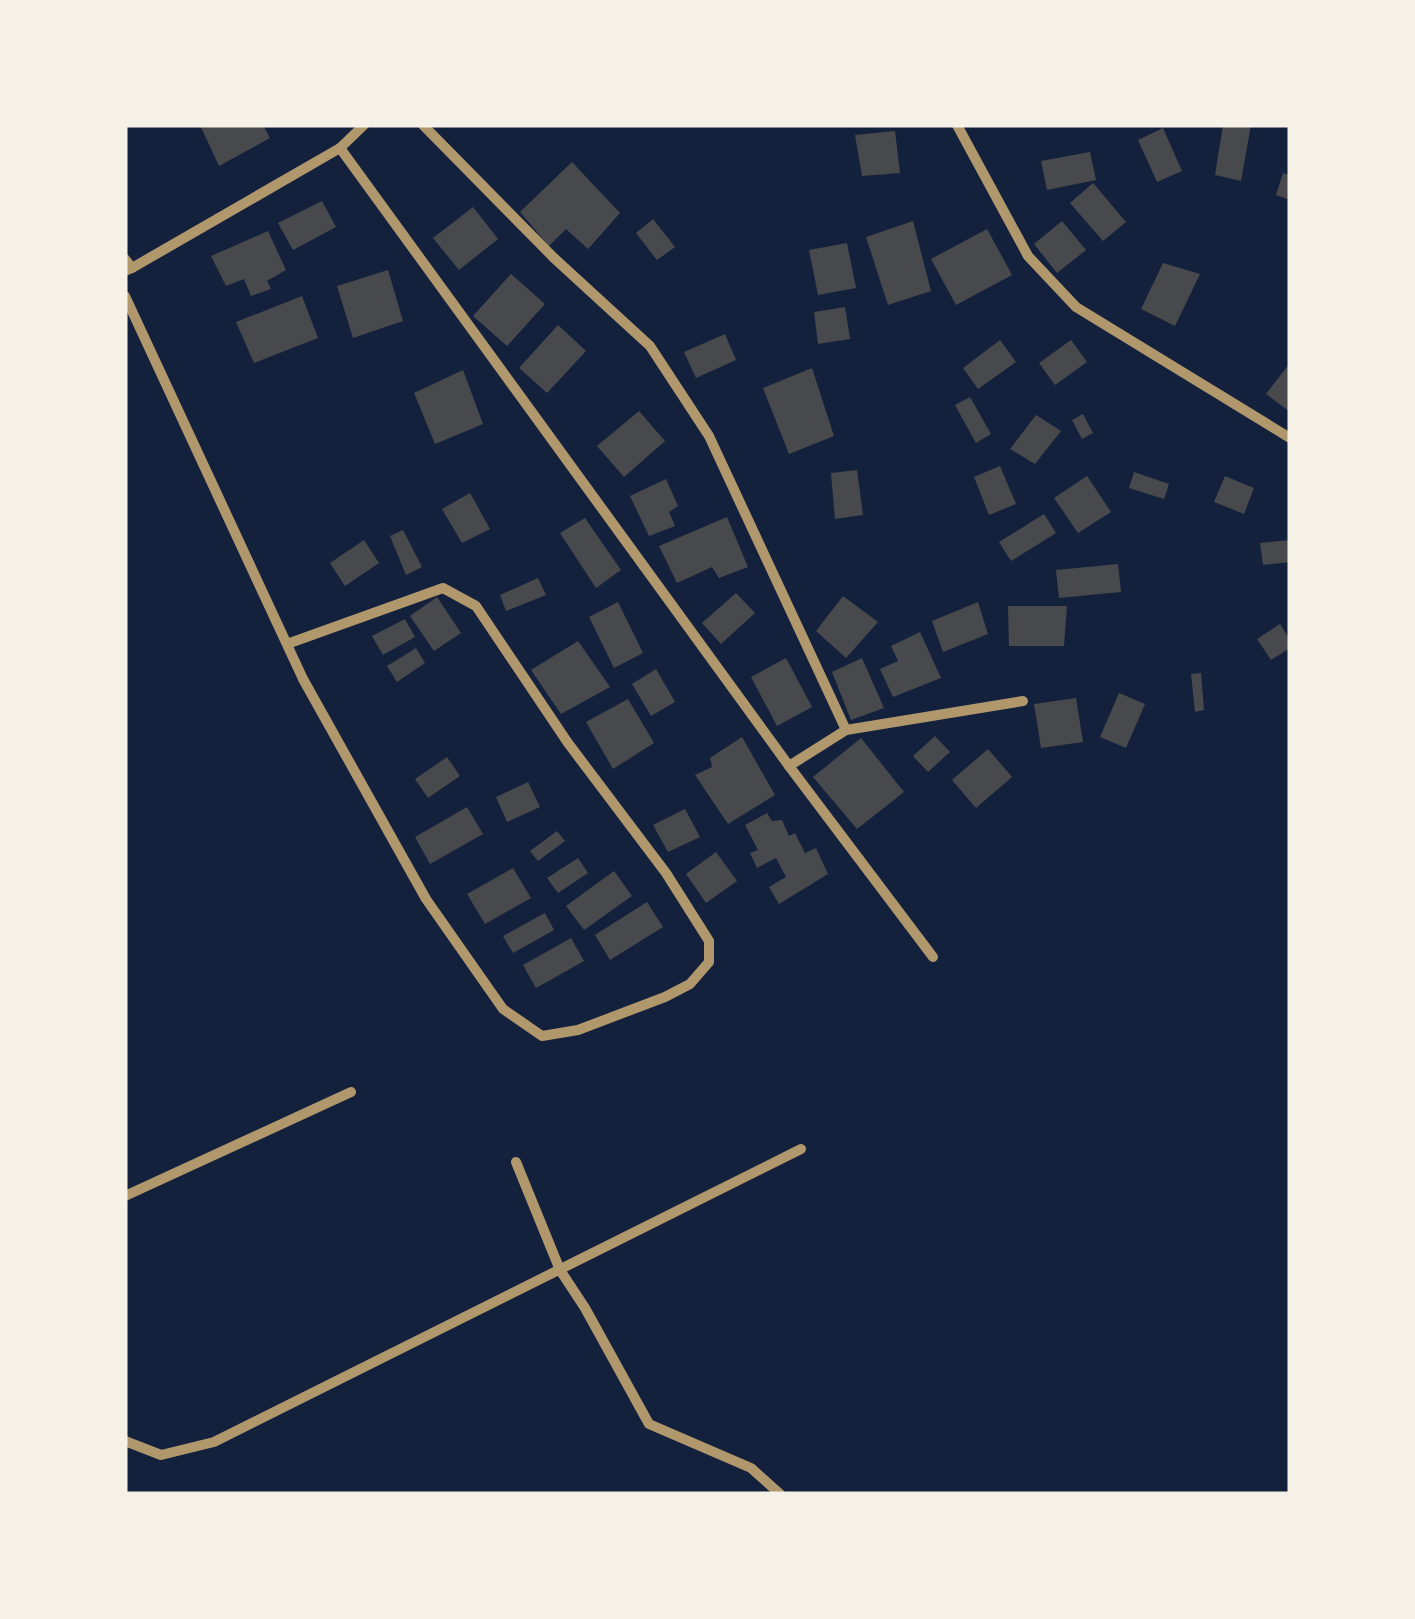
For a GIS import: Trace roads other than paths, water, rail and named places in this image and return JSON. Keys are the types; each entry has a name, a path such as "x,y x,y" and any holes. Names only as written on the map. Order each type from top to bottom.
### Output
{"street":[{"path":"127,266 340,148 364,125"},
{"path":"423,125 554,258 650,346 709,436 846,730"},
{"path":"958,125 1028,256 1076,307 1290,438"},
{"path":"340,148 789,766 933,957"},
{"path":"125,296 288,644 426,899 504,1010 542,1036 578,1030 690,984 709,962 709,942 666,874 568,744 476,606 444,588 288,644"},
{"path":"789,766 846,730 1023,701"},
{"path":"125,1196 350,1092"},
{"path":"125,1441 161,1455 214,1442 802,1149"},
{"path":"516,1162 560,1270 649,1424 751,1468 780,1494"}]}
